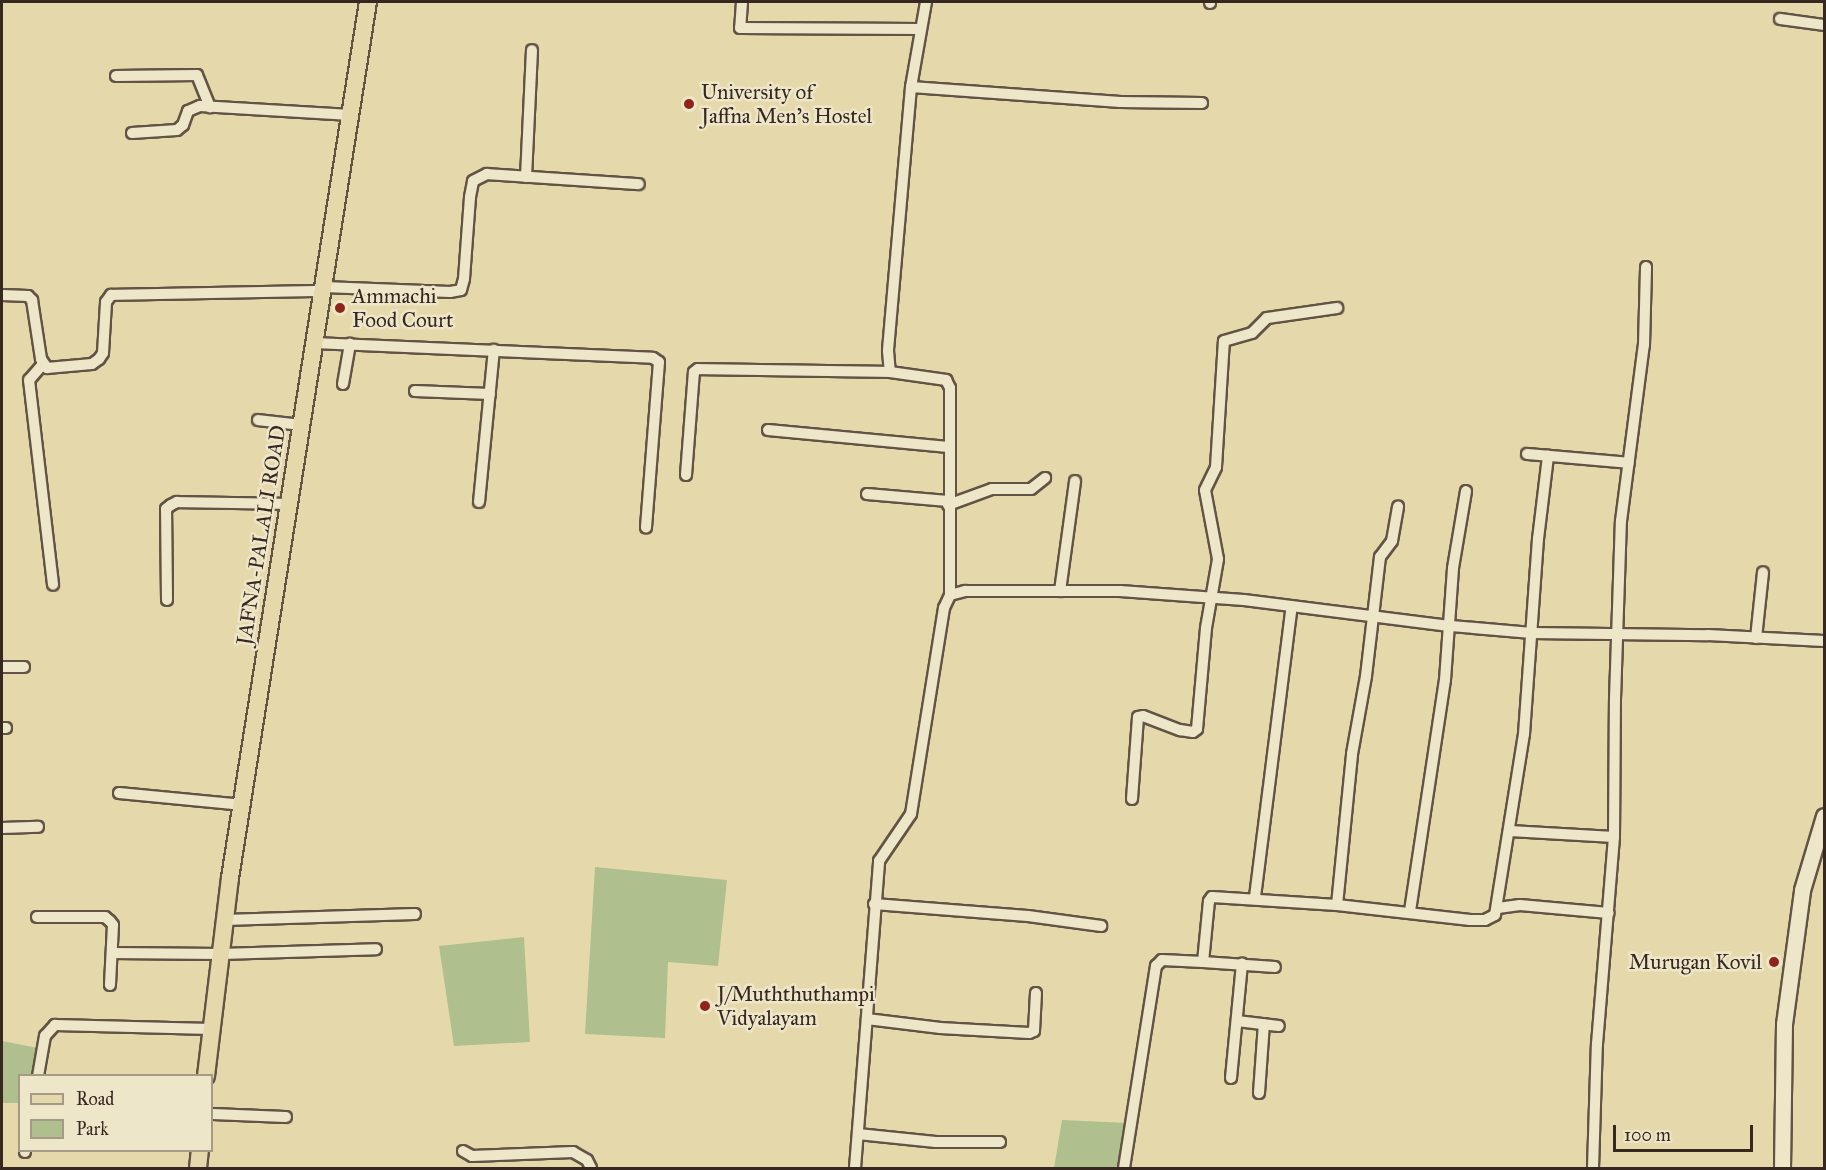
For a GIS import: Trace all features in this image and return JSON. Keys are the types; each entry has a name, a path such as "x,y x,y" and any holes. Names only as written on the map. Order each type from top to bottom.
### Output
{"main road":[{"name":"JAFNA-PALALI ROAD","path":"206,1074 224,920 368,2"},
{"path":"198,1168 200,1152"}],"street":[{"path":"742,2 740,28 919,29"},
{"path":"890,372 889,339 911,87 919,29 924,21 926,2"},
{"path":"1780,19 1824,25"},
{"path":"526,177 532,50"},
{"path":"116,76 197,75 210,107"},
{"path":"911,87 1120,102 1202,104"},
{"path":"132,133 177,130 183,125 188,111 192,108 351,115"},
{"path":"2,295 28,296 32,300 43,364 47,368 92,364 99,360 103,353 106,302 111,294 323,289 450,292 461,290 473,181 487,174 639,184"},
{"path":"1593,1168 1597,1044 1614,837 1621,521 1644,345 1646,267"},
{"path":"1132,799 1138,717 1143,716 1180,730 1193,732 1197,729 1206,628 1218,549 1205,490 1216,467 1224,341 1252,333 1267,318 1337,308"},
{"path":"314,343 653,358 659,362 646,527"},
{"path":"343,384 350,344"},
{"path":"479,502 494,351"},
{"path":"43,364 29,380 53,585"},
{"path":"686,475 694,372 698,369 890,372 946,380 949,384 950,595 944,608 911,814 879,861 855,1168"},
{"path":"415,391 489,394"},
{"path":"258,420 301,425"},
{"path":"768,430 948,447"},
{"path":"1527,454 1629,463"},
{"path":"1203,962 1209,901 1212,897 1255,897 1485,920 1495,915 1524,734 1538,539 1548,456"},
{"path":"867,494 948,503 992,489 1031,489 1045,478"},
{"path":"1060,591 1075,481"},
{"path":"1410,911 1434,762 1451,626 1453,568 1466,491"},
{"path":"167,600 166,509 171,505 177,502 289,504"},
{"path":"1337,905 1352,754 1366,676 1371,617 1380,557 1392,541 1398,507"},
{"path":"1756,638 1763,572"},
{"path":"950,595 965,591 1120,591 1212,597 1371,617 1532,633 1824,641"},
{"path":"1255,897 1292,606"},
{"path":"2,667 24,667"},
{"path":"119,793 243,805"},
{"path":"1782,1168 1785,1013 1802,890 1824,816"},
{"path":"2,828 38,827"},
{"path":"1510,831 1614,837"},
{"path":"874,904 1028,916 1101,926"},
{"path":"1497,908 1520,905 1608,913"},
{"path":"224,920 415,914"},
{"path":"37,917 108,918 113,926 110,985"},
{"path":"112,953 221,954 376,950"},
{"path":"1124,1168 1156,966 1162,960 1275,967"},
{"path":"1231,1078 1242,964"},
{"path":"867,1019 940,1028 1029,1033 1034,1031 1036,993"},
{"path":"1237,1021 1279,1026"},
{"path":"1259,1093 1264,1024"},
{"path":"38,1074 45,1036 56,1025 210,1029"},
{"path":"213,1114 286,1117"},
{"path":"858,1134 936,1142 1000,1142"},
{"path":"463,1151 472,1156 573,1152 587,1160 591,1168"}],"green space":[{"path":"595,867 727,880 718,966 668,962 665,1038 585,1034"},
{"path":"524,937 530,1042 454,1046 439,946"},
{"path":"2,1041 38,1048 35,1074 18,1074 18,1103 2,1103"},
{"path":"1062,1120 1128,1123 1119,1168 1054,1168"}],"place":[{"name":"University of Jaffna Men's Hostel","path":"689,104"},
{"name":"Ammachi Food Court","path":"340,308"},
{"name":"Murugan Kovil","path":"1774,962"},
{"name":"J/Muththuthampi Vidyalayam","path":"705,1006"}]}
